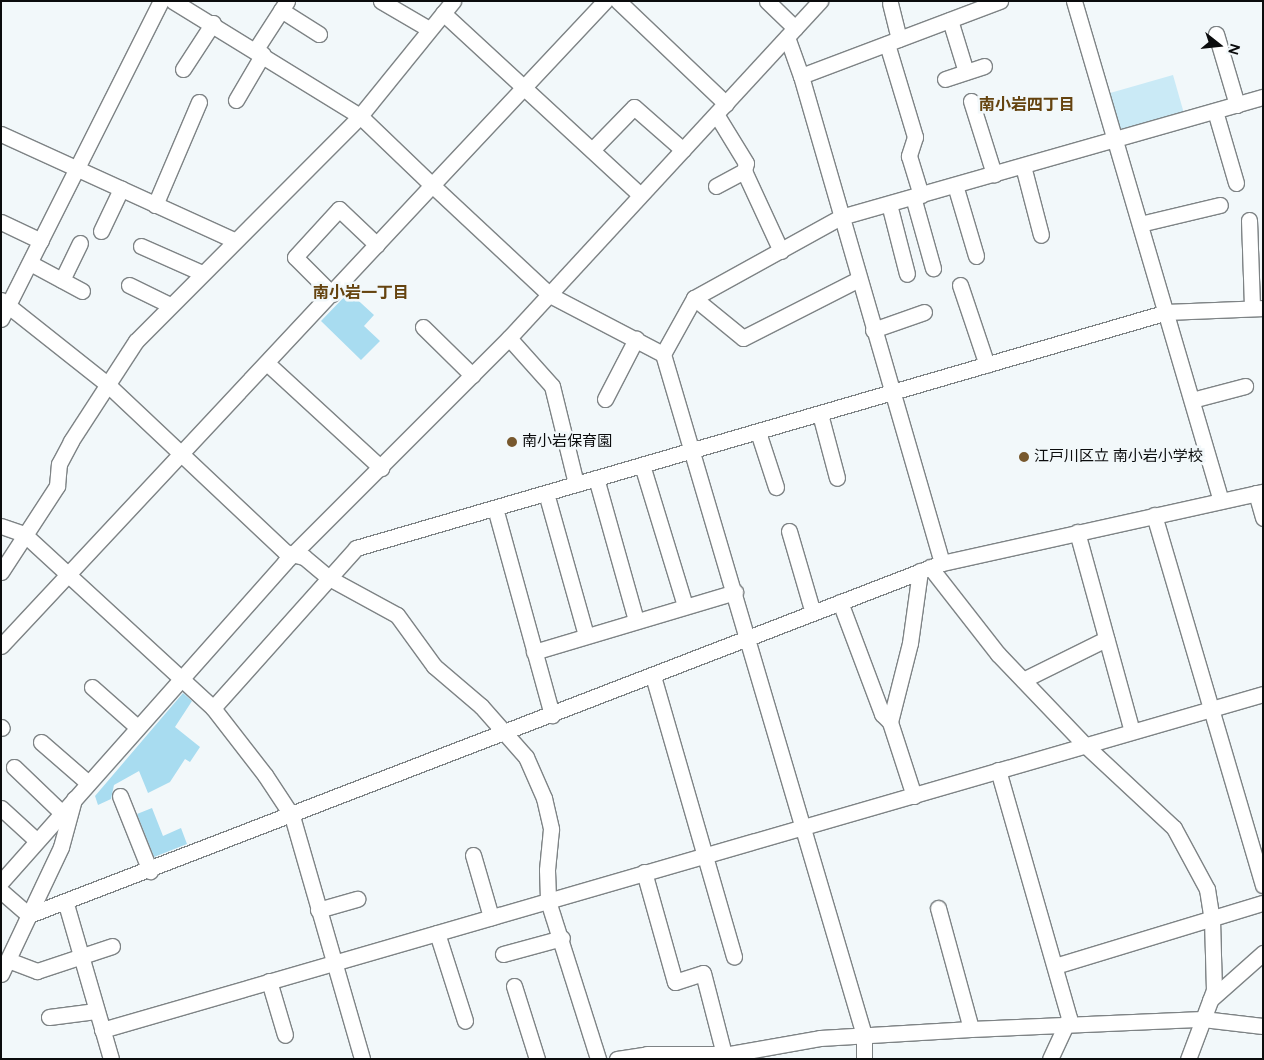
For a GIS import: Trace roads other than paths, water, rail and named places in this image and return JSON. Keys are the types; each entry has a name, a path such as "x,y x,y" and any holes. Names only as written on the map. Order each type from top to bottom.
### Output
{"street":[{"path":"1,318 6,302 30,263 79,170 161,1"},
{"path":"173,1 213,23 360,116 550,295 663,354 735,592 864,1035 864,1059"},
{"path":"381,1 429,29"},
{"path":"1,646 268,364 432,185 605,1"},
{"path":"618,1 721,109 746,163 744,170 781,251"},
{"path":"767,1 791,32 801,76 892,394 931,567 998,654 1084,744 1174,828 1207,889 1212,919 1214,990 1188,1059"},
{"path":"1,882 136,726 181,679 294,553 381,468 550,295 820,1"},
{"path":"1074,1 1114,140 1167,312 1221,501"},
{"path":"801,76 996,2"},
{"path":"890,3 893,41 915,137 909,156 933,268"},
{"path":"236,100 284,6 319,34"},
{"path":"1,572 57,486 59,464 107,384 136,341 234,240 360,116 448,7 524,87 640,195"},
{"path":"950,20 966,72"},
{"path":"184,69 213,23"},
{"path":"1216,34 1237,105"},
{"path":"945,79 984,66"},
{"path":"663,354 694,298 841,218 1263,97"},
{"path":"972,101 994,174"},
{"path":"156,205 200,102"},
{"path":"592,150 634,107 683,150"},
{"path":"1215,111 1236,183"},
{"path":"1,134 234,240"},
{"path":"1023,166 1041,235"},
{"path":"716,186 744,170"},
{"path":"955,185 976,256"},
{"path":"101,231 120,189"},
{"path":"889,204 907,274"},
{"path":"1140,224 1220,205"},
{"path":"332,294 295,257 339,209 377,245"},
{"path":"213,708 356,548 892,394 1167,312 1258,308 1249,220"},
{"path":"1,222 41,241"},
{"path":"62,280 80,243"},
{"path":"141,246 202,274"},
{"path":"30,263 82,291"},
{"path":"694,298 743,338 859,279"},
{"path":"129,284 170,305"},
{"path":"960,285 987,365"},
{"path":"6,302 107,384 181,456 285,552 304,557 330,578 397,615 434,666 481,706 526,757 544,798 551,829 547,870 548,901 562,938 598,1059"},
{"path":"873,330 924,312"},
{"path":"423,327 472,375"},
{"path":"509,338 552,386 576,484"},
{"path":"605,398 636,339"},
{"path":"268,364 381,468"},
{"path":"1192,400 1245,386"},
{"path":"820,414 837,478"},
{"path":"758,432 776,487"},
{"path":"642,465 685,606"},
{"path":"596,478 636,620"},
{"path":"546,493 586,635"},
{"path":"30,916 66,904 931,567 1077,532 1259,493 1263,518"},
{"path":"495,508 552,715"},
{"path":"1154,515 1210,710 1263,884"},
{"path":"1,526 24,534 70,574 213,708 292,816 362,1059"},
{"path":"789,531 813,613"},
{"path":"1077,532 1132,731"},
{"path":"890,722 931,567"},
{"path":"534,652 735,592"},
{"path":"840,602 882,714 890,722 914,796"},
{"path":"1023,680 1106,639"},
{"path":"653,676 706,853 734,956"},
{"path":"92,687 136,726"},
{"path":"102,1030 548,901 706,853 803,829 1084,744 1263,694"},
{"path":"41,742 87,782"},
{"path":"14,768 61,812"},
{"path":"998,770 1069,1018 1050,1059"},
{"path":"1,974 61,847 75,795"},
{"path":"120,796 150,871"},
{"path":"1,808 36,840"},
{"path":"472,854 492,917"},
{"path":"644,872 675,982 703,973 728,1055"},
{"path":"1,891 30,916"},
{"path":"318,910 357,899"},
{"path":"1055,966 1263,903"},
{"path":"66,904 111,1059"},
{"path":"938,908 971,1029"},
{"path":"438,932 465,1021"},
{"path":"503,954 562,938"},
{"path":"8,960 38,971 112,946"},
{"path":"1210,1000 1263,953"},
{"path":"269,981 286,1035"},
{"path":"514,986 536,1059"},
{"path":"49,1016 96,1010"},
{"path":"616,1059 647,1054 728,1055 820,1038 971,1029 1065,1027 1203,1019 1263,1026"}],"place":[{"name":"南小岩保育園","path":"512,442"},
{"name":"江戸川区立 南小岩小学校","path":"1024,457"}],"district":[{"name":"南小岩四丁目","path":"1027,105"},
{"name":"南小岩一丁目","path":"361,293"}]}
